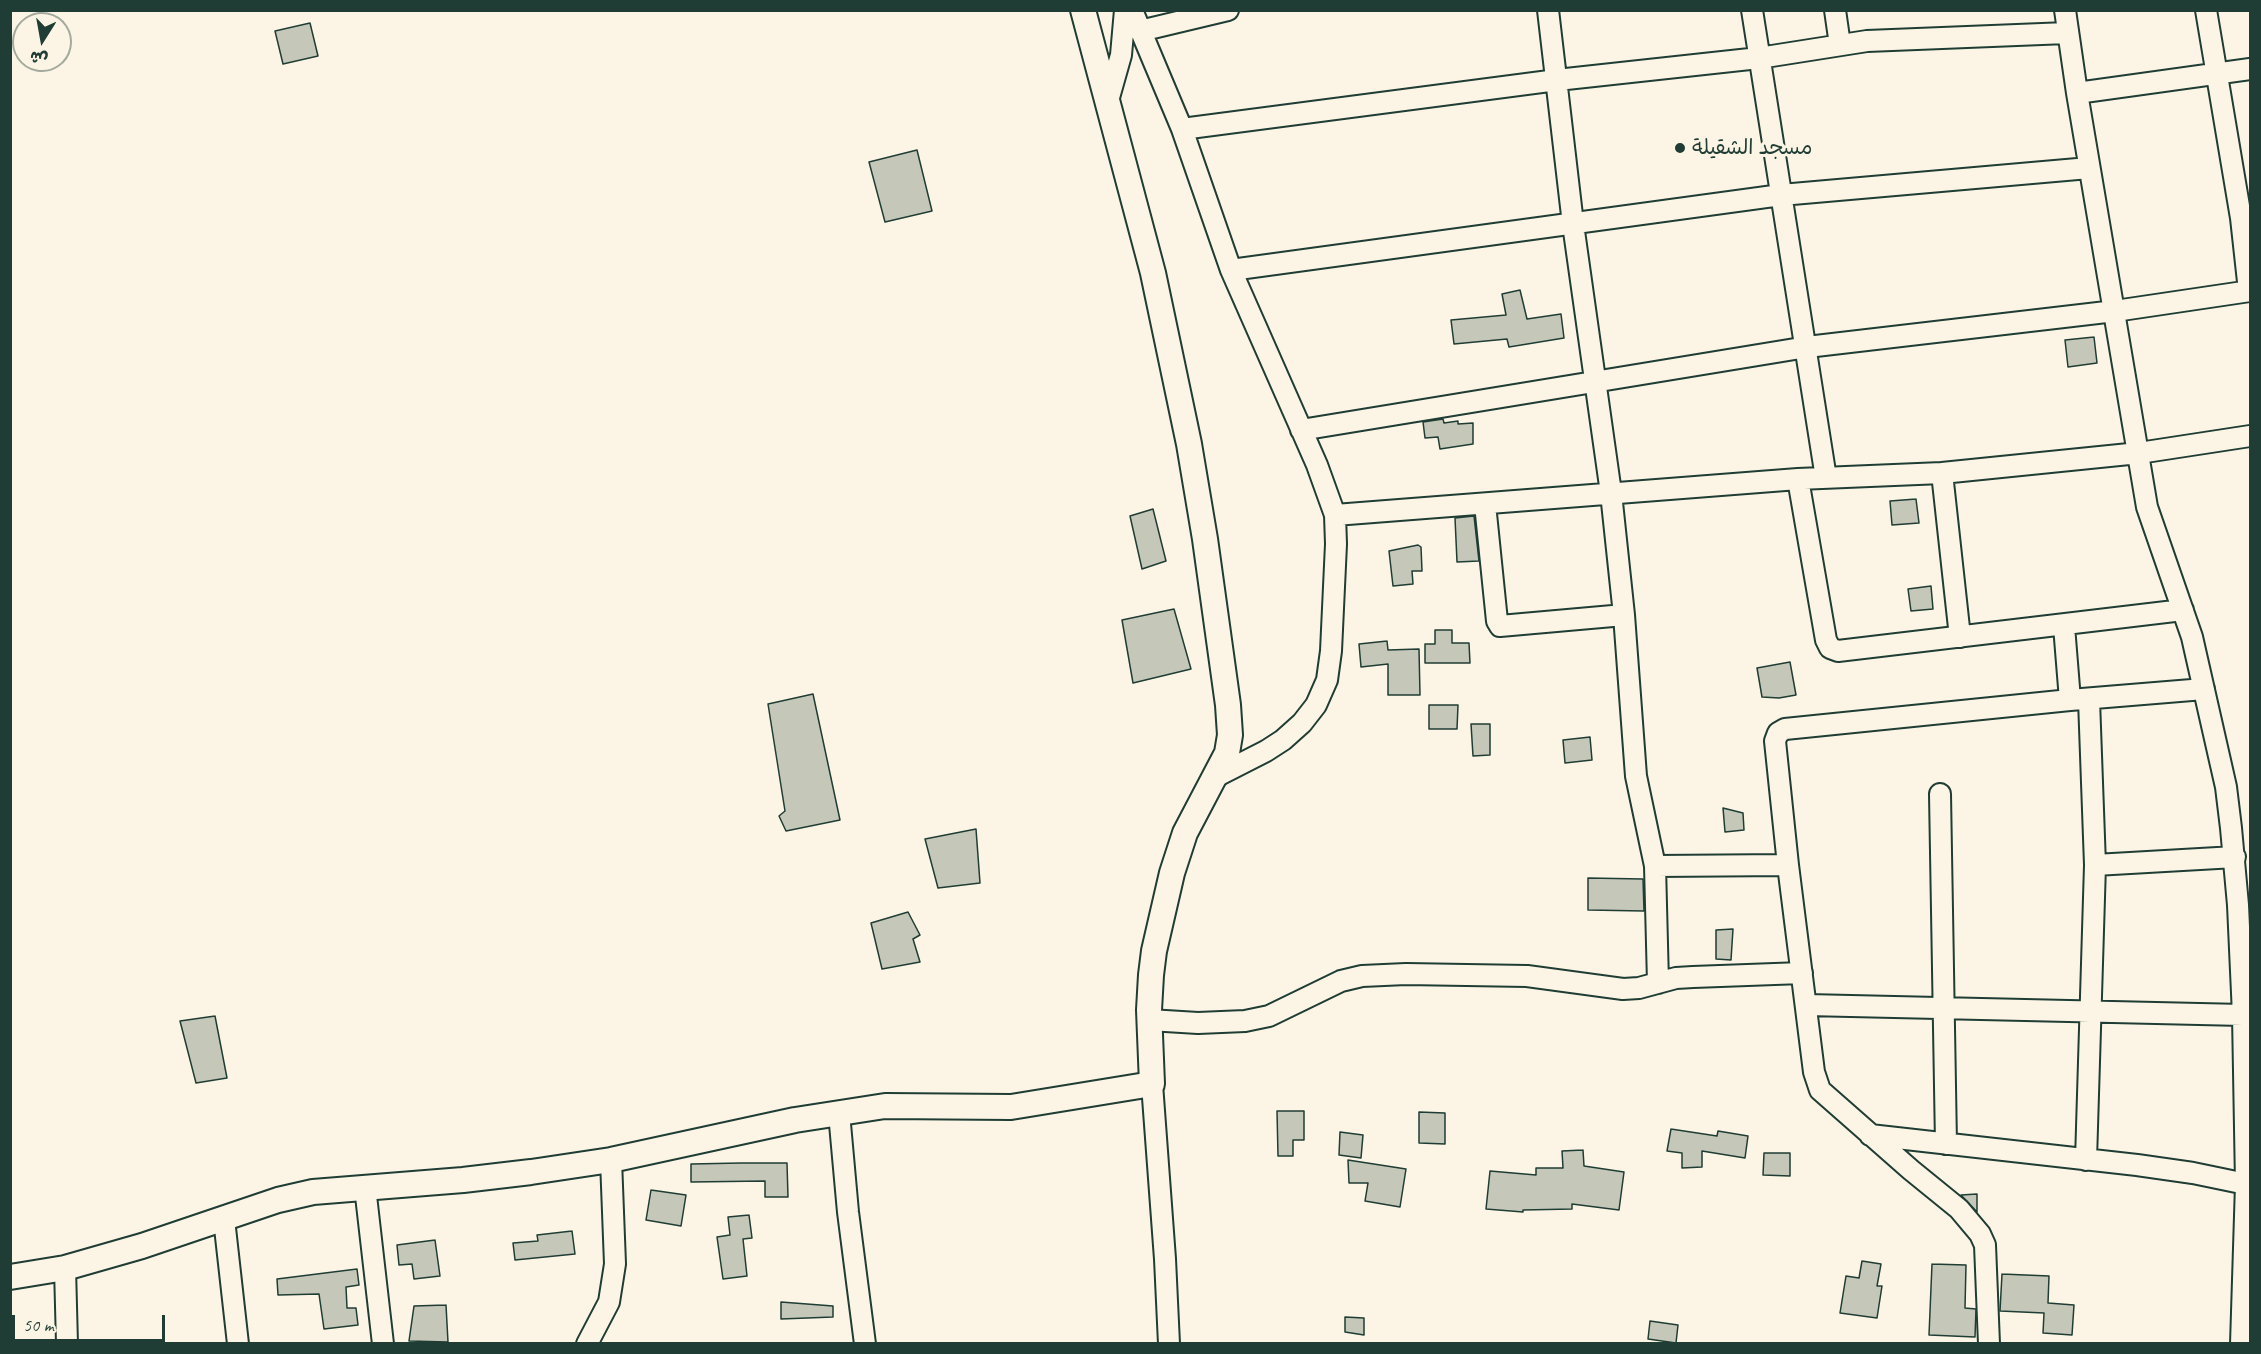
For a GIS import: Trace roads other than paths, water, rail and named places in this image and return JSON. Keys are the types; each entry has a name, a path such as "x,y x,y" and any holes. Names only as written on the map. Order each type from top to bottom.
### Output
{"street":[{"path":"1083,10 1153,273 1189,444 1205,538 1230,735 1227,753 1177,852 1154,951 1149,1020 1169,1344"},
{"path":"1108,101 1121,55 1125,10"},
{"path":"1132,10 1182,129 1232,270 1317,465 1335,515 1336,544 1331,651 1327,680 1316,705 1302,723 1283,740 1215,777"},
{"path":"1140,31 1228,10"},
{"path":"1548,10 1573,224 1611,493 1624,615 1636,776 1655,866 1658,983"},
{"path":"1752,10 1827,478"},
{"path":"1835,10 1840,45"},
{"path":"2065,10 2089,168 2147,507 2192,637 2226,787 2235,857 2242,1015 2246,1184 2241,1344"},
{"path":"1301,430 1807,347 2115,311 2250,291 2246,218 2206,10"},
{"path":"1182,129 1895,39 2067,33"},
{"path":"2077,93 2250,69"},
{"path":"1232,270 1781,195 2089,168"},
{"path":"1335,515 1798,479 1942,473 2139,453 2250,436"},
{"path":"1942,473 1960,637"},
{"path":"1798,479 1827,640 1830,648 1838,651 2064,626 2183,610"},
{"path":"1485,504 1497,621 1500,626 1624,615"},
{"path":"2064,626 2080,700 2095,865 2086,1160"},
{"path":"1989,1344 1985,1245 1980,1233 1959,1209 1820,1090 1814,1072 1775,741 1778,733 1785,729 2204,689"},
{"path":"1940,794 1946,1144"},
{"path":"2095,865 2235,857"},
{"path":"1655,866 1788,865"},
{"path":"1149,1020 1198,1023 1245,1021 1269,1016 1341,981 1362,976 1527,975 1623,988 1639,988 1693,977 1802,973"},
{"path":"1807,1005 2242,1015"},
{"path":"10,1276 64,1268 142,1246 278,1200 314,1192 463,1180 611,1160 748,1129 885,1106 1011,1107 1152,1084"},
{"path":"839,1113 848,1212 865,1344"},
{"path":"1870,1135 2193,1173 2246,1184"},
{"path":"587,1344 609,1302 615,1264 611,1160"},
{"path":"365,1187 382,1344"},
{"path":"224,1219 238,1344"},
{"path":"64,1268 67,1344"}],"place":[{"name":"مسجد الشقيلة","path":"1680,148"}]}
